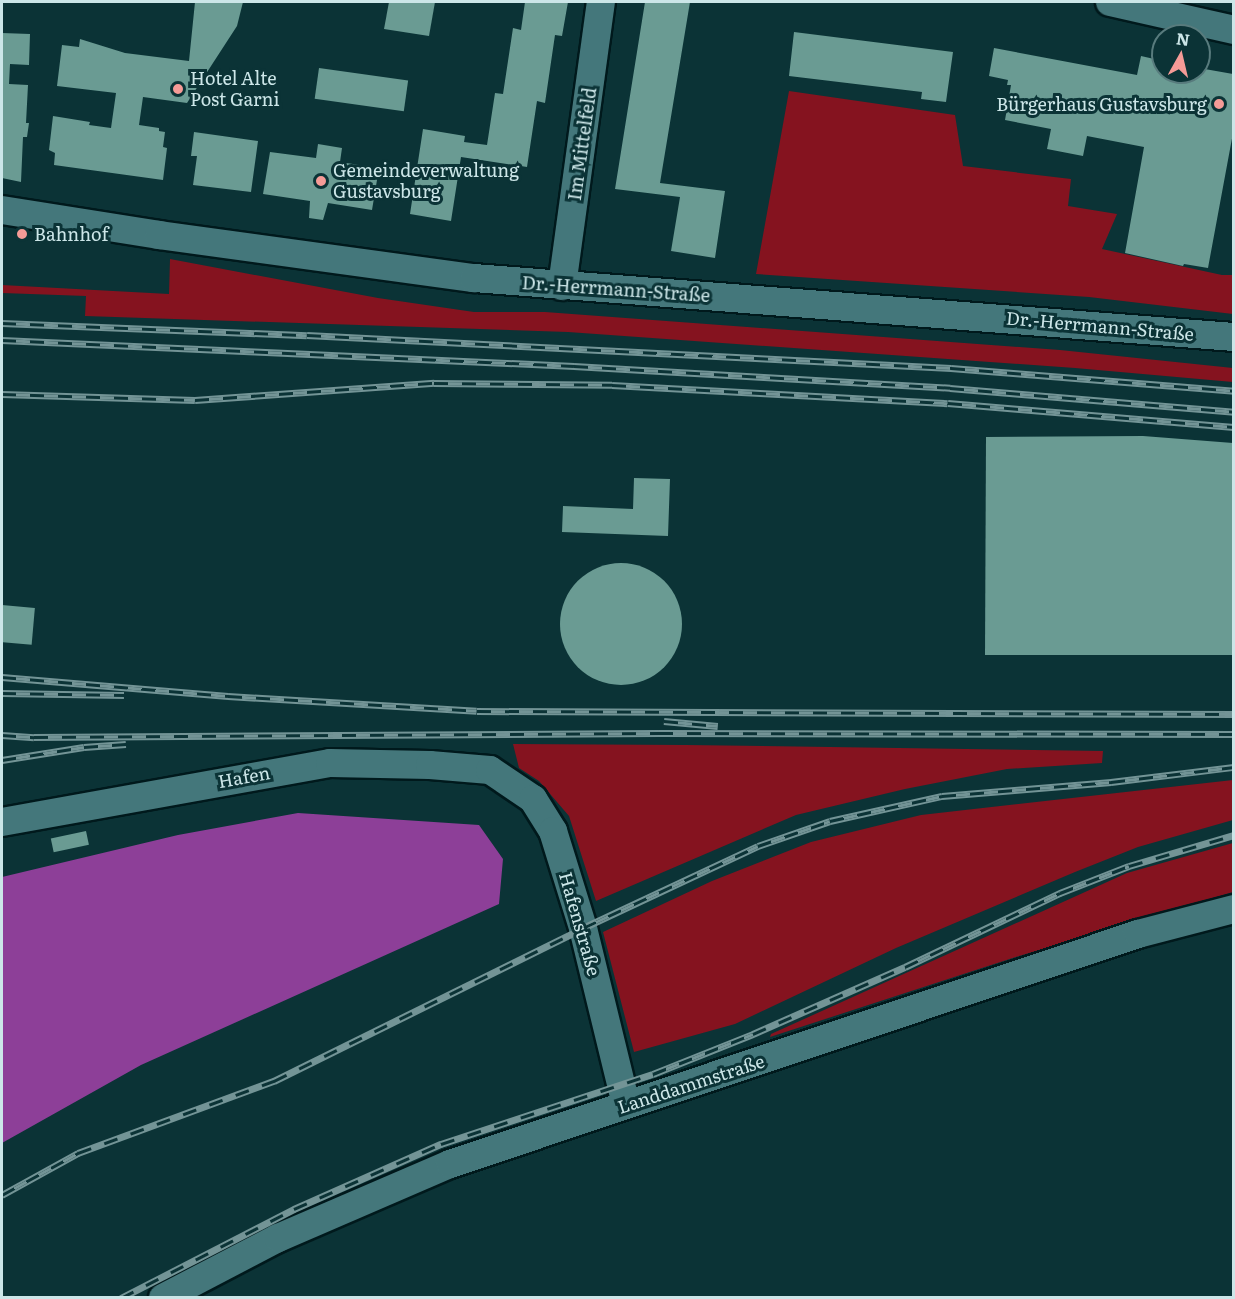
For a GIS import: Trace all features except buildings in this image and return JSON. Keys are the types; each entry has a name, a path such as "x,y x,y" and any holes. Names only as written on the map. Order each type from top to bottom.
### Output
{"street":[{"name":"Im Mittelfeld","path":"562,286 601,2"},
{"path":"1110,2 1233,30"},
{"name":"Dr.-Herrmann-Straße","path":"2,210 159,236 373,266 562,286 1233,337"},
{"name":"Hafen","path":"2,822 330,763 430,765 490,770"},
{"name":"Hafenstraße","path":"490,770 533,799 553,831 583,928 626,1105"},
{"name":"Landdammstraße","path":"163,1298 278,1238 450,1164 1138,934 1233,909"}],"shaded area":[{"path":"789,91 955,115 963,166 1071,179 1068,206 1117,214 1102,249 1222,275 1233,275 1233,314 1089,297 756,274"},
{"path":"170,259 378,298 474,312 545,312 1060,350 1233,368 1233,382 1075,368 568,332 85,316 86,296 2,293 2,285 169,294"},
{"path":"513,744 1103,751 1102,763 1007,769 905,789 796,815 596,901 569,816 539,781 519,768"},
{"path":"1233,780 1233,820 1138,847 1075,872 896,948 735,1024 634,1052 603,932 712,881 811,842 921,815"},
{"path":"298,813 479,825 503,859 499,904 141,1065 2,1143 2,877 178,835"},
{"path":"1233,843 1233,892 1019,956 770,1037 771,1034 1127,873"}],"railway":[{"path":"2,323 307,335 951,368 1234,391"},
{"path":"2,340 574,366 950,388 1234,412"},
{"path":"2,394 195,400 434,383 612,385 948,403 1234,427"},
{"path":"2,677 228,696 477,711 1234,714"},
{"path":"2,693 124,695"},
{"path":"664,721 718,726"},
{"path":"2,735 34,737 659,733 1234,734"},
{"path":"2,760 84,747 126,744"},
{"path":"2,1195 78,1153 274,1081 583,928 758,846 830,821 942,796 1111,782 1234,767"},
{"path":"121,1298 294,1209 441,1144 653,1074 753,1034 905,967 1060,893 1129,866 1234,835"}],"place":[{"name":"Hotel Alte Post Garni","path":"178,89"},
{"name":"Bürgerhaus Gustavsburg","path":"1219,104"},
{"name":"Gemeindeverwaltung Gustavsburg","path":"321,181"},
{"name":"Bahnhof","path":"22,234"}]}
